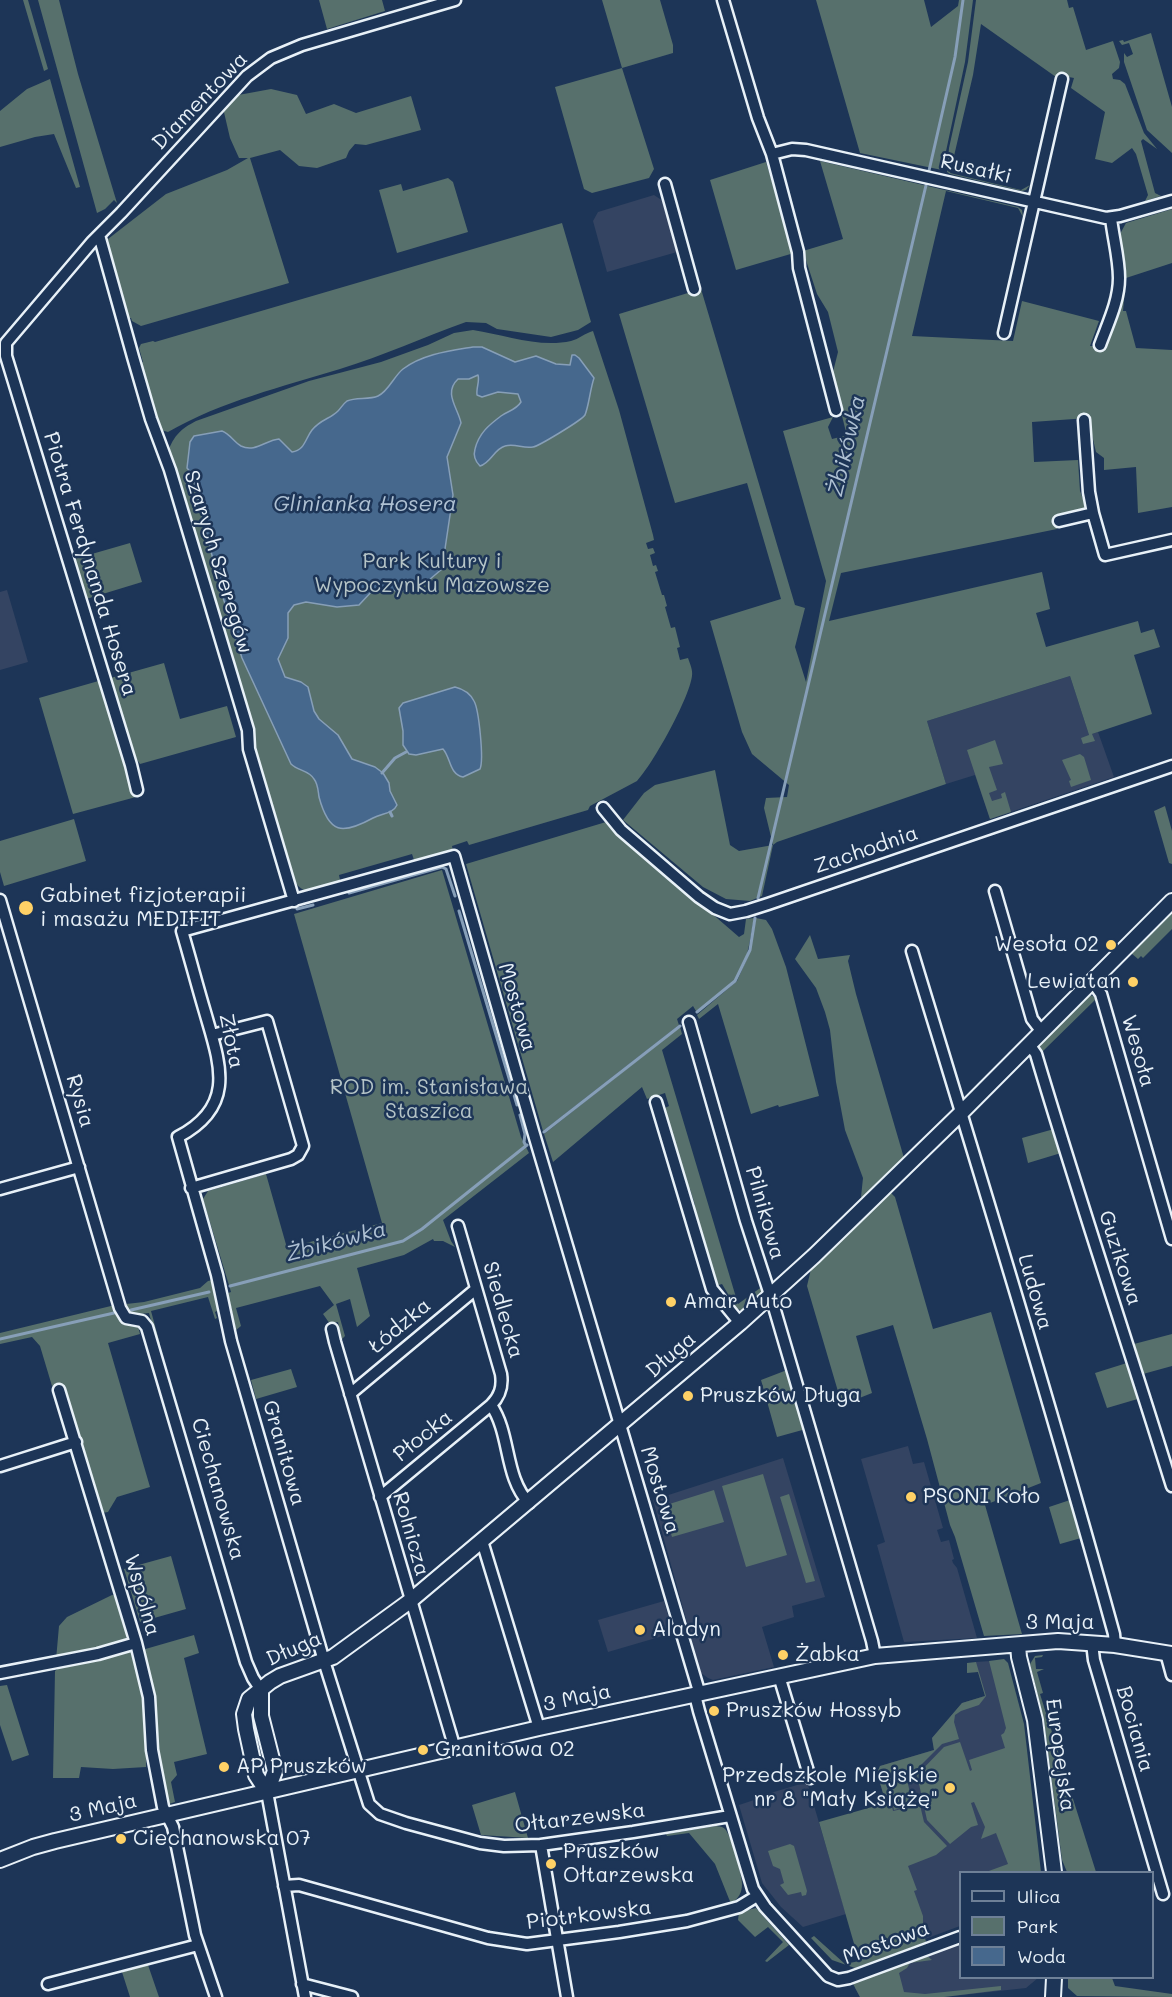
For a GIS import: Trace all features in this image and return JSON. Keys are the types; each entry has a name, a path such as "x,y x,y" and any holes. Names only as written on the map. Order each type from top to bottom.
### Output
{"street":[{"name":"Diamentowa","path":"5,350 8,338 99,235 232,91 260,65 282,52 302,45 455,0"},
{"path":"723,0 758,118 772,154 836,410"},
{"path":"1004,333 1062,78"},
{"name":"Rusałki","path":"772,154 792,149 806,150 1111,218 1172,201"},
{"path":"666,184 694,289"},
{"path":"1100,345 1116,302 1119,285 1111,218"},
{"name":"Szarych Szeregów","path":"99,235 151,419 170,470 248,730 249,748 294,901"},
{"name":"Piotra Ferdynanda Hosera","path":"5,350 137,790"},
{"path":"1084,420 1089,492 1105,555 1172,540"},
{"path":"1059,521 1094,517"},
{"name":"Zachodnia","path":"603,808 621,830 699,897 715,909 730,914 768,904 1172,766"},
{"name":"Mostowa","path":"294,901 454,856 532,1129 698,1688 696,1699 699,1711 753,1890 823,1971 831,1978 838,1980 959,1937"},
{"path":"995,891 1032,1019 1042,1032"},
{"name":"Rysia","path":"0,900 122,1314"},
{"name":"Złota","path":"180,1144 178,1137 203,1120 218,1093 220,1068 182,931 294,901"},
{"name":"Długa","path":"261,1690 280,1676 324,1661 344,1650 410,1601 740,1323 770,1297 960,1113 1172,901"},
{"name":"Ludowa","path":"912,951 1099,1580 1115,1645"},
{"name":"Wesoła","path":"1092,981 1101,994 1172,1239"},
{"path":"191,1188 291,1159 298,1155 303,1146 267,1021 212,1035"},
{"name":"Pilnikowa","path":"689,1022 746,1221 869,1629 875,1656"},
{"name":"Guzikowa","path":"1029,1044 1036,1054 1086,1222 1172,1486"},
{"path":"656,1102 712,1289 740,1323"},
{"name":"Granitowa","path":"180,1144 217,1275 229,1331 358,1771"},
{"path":"0,1190 79,1167"},
{"name":"Siedlecka","path":"458,1226 501,1374 501,1391 491,1405"},
{"name":"Łódzka","path":"350,1394 476,1288"},
{"name":"Ciechanowska","path":"122,1314 128,1319 142,1321 147,1327 246,1662 261,1690 261,1716 275,1771 267,1792 305,1997"},
{"name":"Rolnicza","path":"332,1329 455,1749"},
{"name":"Wspólna","path":"59,1390 136,1643 149,1697 152,1750 163,1807 173,1827 198,1945 216,1997"},
{"path":"491,1405 498,1417 518,1487 529,1503"},
{"name":"Płocka","path":"380,1497 491,1405"},
{"path":"0,1466 75,1442"},
{"path":"482,1541 539,1728"},
{"name":"3 Maja","path":"0,1860 44,1844 539,1728 875,1656 1058,1641 1115,1645 1169,1654"},
{"path":"0,1673 98,1654 136,1643"},
{"name":"Bociania","path":"1092,1643 1094,1660 1163,1894"},
{"name":"Europejska","path":"1018,1645 1035,1720 1054,1871"},
{"path":"1169,1654 1172,1675"},
{"path":"779,1676 810,1778"},
{"name":"Ołtarzewska","path":"358,1771 369,1804 380,1814 480,1843 504,1846 541,1845 633,1833 730,1816"},
{"path":"541,1845 567,1997"},
{"name":"Piotrkowska","path":"284,1886 300,1885 488,1938 527,1944 687,1921 739,1907 757,1896"},
{"path":"48,1984 198,1945"},
{"path":"1053,1997 1054,1979"},
{"path":"302,1984 352,1997"}],"shaded area":[{"path":"654,195 663,201 677,252 607,272 593,221 598,212"},
{"path":"7,590 28,662 0,670 0,592"},
{"path":"1070,676 1089,735 1098,732 1114,777 990,819 975,775 946,784 927,721"},
{"path":"908,1446 913,1464 924,1462 943,1528 937,1530 941,1542 949,1540 954,1559 952,1560 957,1568 977,1638 904,1642 877,1545 885,1542 861,1459"},
{"path":"783,1458 825,1597 792,1606 794,1617 762,1627 774,1667 713,1680 701,1673 653,1500"},
{"path":"664,1601 673,1633 608,1652 598,1620"},
{"name":"Przedszkole Miejskie nr 8 \"Mały Książę\"","path":"991,1661 1020,1757 1015,1871 959,1871 959,1926 925,1939 877,1773 880,1766 934,1750 932,1738 962,1703 985,1696 975,1662"},
{"path":"807,1782 846,1914 803,1927 781,1907 762,1883 739,1805 754,1800 754,1798"},
{"path":"959,1942 959,1979 1037,1979 1026,1988 944,1997 860,1997 855,1988 883,1971"}],"green space":[{"path":"23,0 28,0 48,69 44,71"},
{"path":"38,0 59,0 78,74 117,203 114,200 97,213"},
{"path":"319,0 382,0 385,11 327,29"},
{"path":"602,0 660,0 673,45 673,53 622,68"},
{"path":"816,0 924,0 931,27 958,6 959,0 973,0 965,62 942,170 860,153"},
{"path":"976,0 1067,0 1069,8 1073,7 1086,50 1113,41 1120,62 1119,68 1112,74 1113,79 1125,84 1144,133 1157,149 1143,139 1141,141 1155,193 1161,196 1145,201 1148,195 1136,154 1132,148 1112,163 1095,159 1105,112 1071,88 1074,78 1058,75 1056,77 981,24 973,75 950,173 1021,190 1030,185 1022,191 950,174 947,172 949,148 968,62"},
{"path":"1151,33 1172,107 1172,153 1147,130 1124,62 1124,53 1127,57 1133,54 1129,43 1122,45 1119,41 1124,42"},
{"path":"622,68 654,169 649,178 592,193 584,189 555,87"},
{"path":"50,79 80,187 76,188 54,134 0,147 0,111 27,89"},
{"path":"271,89 297,95 306,114 334,104 356,113 411,96 421,130 366,145 355,144 346,158 317,168 299,166 280,150 250,158 289,283 141,326 132,321 128,318 110,258 108,239 166,194 227,170 248,158 239,158 230,138 223,108 233,96"},
{"path":"820,161 1018,207 1022,210 1023,217 1018,208 946,191 912,336 1013,341 1022,301 1099,321 1090,346 1104,346 1117,313 1117,234 1120,234 1126,223 1172,209 1172,263 1126,278 1123,311 1126,311 1136,348 1172,350 1172,507 1138,513 1136,467 1104,470 1104,458 1096,452 1088,418 1032,422 1034,462 1078,460 1080,491 1085,509 1056,519 1057,529 841,573 829,621 1042,572 1050,609 1036,613 1046,647 1138,621 1141,633 1154,629 1160,647 1134,655 1152,714 1092,734 1095,741 1083,744 1081,738 1089,735 1070,676 927,721 946,784 773,845 764,808 766,798 787,797 789,785 752,754 742,732 710,621 781,599 747,483 675,503 619,314 701,289 795,605 805,608 795,647 806,682 826,581 783,431 833,417 828,427 832,439 844,436 846,432 832,376 838,352 828,312 817,294 803,251 843,239"},
{"path":"766,162 794,253 736,270 710,180"},
{"path":"448,178 453,182 468,232 397,253 379,190 401,184 403,191"},
{"path":"562,223 591,322 578,330 551,337 497,329 486,323 466,322 356,364 231,403 168,432 161,430 141,363 143,362 139,348 141,344 155,342"},
{"name":"Park Kultury i Wypoczynku Mazowsze","path":"473,330 547,343 571,341 593,331 619,410 653,535 654,540 646,543 648,549 653,548 655,553 650,555 653,566 656,565 658,571 655,572 662,595 664,595 671,628 675,627 680,647 677,648 680,660 688,658 691,667 689,686 669,731 644,773 637,781 590,806 588,810 469,845 467,841 452,846 453,851 415,863 412,854 339,875 341,885 316,891 304,890 295,881 168,452 179,433 196,421 309,381 381,362 454,333"},
{"path":"130,543 142,582 83,600 71,560"},
{"path":"164,663 180,719 227,706 236,737 140,764 129,748 107,679"},
{"path":"102,680 136,797 73,814 39,698"},
{"path":"995,740 1003,764 989,767 997,790 989,793 992,801 1002,798 1001,794 1005,792 1011,812 990,819 967,750"},
{"path":"1080,754 1084,757 1091,780 1071,787 1069,781 1071,780 1062,760"},
{"path":"715,770 730,845 739,851 773,845 762,896 750,901 726,899 703,887 623,820 644,793 655,785"},
{"path":"1165,806 1172,831 1172,864 1169,863 1154,811"},
{"path":"74,819 86,861 4,886 0,872 0,841"},
{"name":"ROD im. Stanisława Staszica","path":"606,822 739,937 744,934 746,919 754,918 750,943 739,974 726,989 696,1011 693,1006 677,1019 679,1025 543,1131 466,864"},
{"name":"ROD im. Stanisława Staszica","path":"442,870 521,1137 529,1153 443,1220 455,1247 433,1239 404,1255 357,1268 370,1316 357,1327 350,1299 336,1304 345,1336 342,1339 338,1322 330,1324 323,1314 334,1305 320,1286 236,1308 241,1326 236,1330 228,1293 231,1292 203,1199 208,1191 266,1174 287,1248 382,1223 294,914"},
{"path":"1172,912 1172,929 1143,958 1141,956 1138,959 1131,953"},
{"path":"756,918 766,920 772,929 786,967 819,1096 751,1114 718,1004 699,1019 697,1015 737,981 750,952"},
{"path":"810,935 818,959 850,955 848,961 856,994 904,1158 863,1197 861,1197 863,1178 845,1130 830,1030 825,1012 816,988 795,959"},
{"path":"1090,995 1096,999 1042,1052 1041,1043"},
{"path":"680,1027 682,1034 662,1050 738,1304 763,1286 764,1291 742,1311 735,1307 732,1309 727,1303 731,1299 722,1284 715,1286 691,1207 695,1205 690,1189 686,1190 663,1109 669,1106 665,1093 647,1099 642,1087 553,1162 544,1134"},
{"path":"1054,1129 1061,1153 1028,1163 1022,1138"},
{"path":"891,1193 895,1197 933,1329 991,1312 1041,1483 985,1505 1022,1634 984,1636 893,1325 856,1336 872,1393 842,1405 807,1286 811,1269"},
{"path":"213,1280 219,1310 215,1312 217,1318 215,1319 208,1297 151,1311 160,1344 157,1342 149,1313 131,1315 126,1304 144,1302 200,1288"},
{"path":"115,1305 120,1319 138,1326 140,1334 108,1343 150,1487 117,1497 108,1512 102,1513 61,1385 52,1386 40,1346 32,1337 0,1344 0,1333"},
{"path":"1172,1334 1172,1366 1143,1374 1134,1344"},
{"path":"1130,1362 1141,1398 1107,1408 1095,1373"},
{"path":"291,1369 297,1387 256,1399 251,1380"},
{"path":"787,1370 806,1429 777,1437 761,1380"},
{"path":"763,1474 787,1555 746,1567 722,1486"},
{"path":"714,1490 724,1522 672,1537 663,1506"},
{"path":"789,1494 815,1581 806,1583 780,1497"},
{"path":"1070,1500 1081,1538 1060,1544 1049,1507"},
{"path":"171,1556 186,1609 140,1622 124,1569"},
{"path":"112,1595 118,1596 125,1615 128,1628 125,1640 121,1644 56,1660 59,1626 67,1617"},
{"path":"194,1635 199,1653 184,1658 207,1754 174,1762 177,1775 171,1782 175,1802 166,1805 142,1650"},
{"path":"121,1650 134,1653 146,1701 146,1767 113,1769 81,1767 79,1778 53,1778 55,1671 60,1667"},
{"path":"1043,1655 1035,1658 1036,1669 1044,1669 1037,1672 1043,1693 1040,1694 1096,1871 1067,1871 1062,1860 1044,1721 1030,1664 1035,1656"},
{"path":"1004,1659 1008,1663 1024,1724 1041,1871 989,1871 1008,1864 996,1833 981,1839 985,1827 974,1802 971,1803 978,1825 971,1827 950,1844 927,1820 917,1775 944,1747 960,1742 970,1771 972,1770 969,1760 1005,1748 1001,1735 1006,1728 989,1661"},
{"path":"976,1662 986,1696 979,1705 955,1715 954,1722 959,1739 942,1744 909,1777 886,1783 893,1811 920,1805 924,1822 947,1846 936,1855 908,1866 917,1890 914,1891 923,1916 926,1942 855,1968 832,1960 811,1938 814,1936 845,1964 859,1961 819,1822 886,1803 877,1773 880,1766 934,1750 932,1738 962,1703 985,1696 978,1672 967,1673 967,1663"},
{"path":"7,1685 29,1755 12,1761 0,1725 0,1686"},
{"path":"907,1780 913,1805 894,1810 888,1784"},
{"path":"515,1792 528,1838 481,1835 472,1805"},
{"path":"716,1826 725,1829 740,1872 741,1892 731,1903 715,1864 689,1833 667,1836 666,1834"},
{"path":"790,1844 794,1846 807,1891 806,1895 802,1896 801,1892 788,1895 780,1885 784,1883 780,1869 773,1866 768,1851"},
{"path":"756,1908 789,1945 767,1962 765,1961 783,1942 768,1927 755,1937 738,1920 739,1912"},
{"path":"926,1955 932,1960 910,1963 899,1973 904,1992 925,1994 1001,1986 1001,1990 944,1997 860,1997 852,1982"},
{"path":"148,1965 159,1997 130,1997 122,1972"},
{"path":"1068,1979 1112,1979 1115,1986 1172,1994 1172,1997 1077,1996 1068,1988"}],"water":[{"name":"Glinianka Hosera","path":"482,347 515,362 536,356 556,364 570,365 572,355 575,355 594,378 585,415 560,433 533,447 505,446 480,466 474,454 482,434 492,423 521,402 518,394 498,392 482,397 477,395 478,375 469,379 458,379 454,384 452,395 461,423 447,457 453,495 442,569 416,591 373,590 359,605 337,607 306,602 294,605 288,613 288,638 278,659 285,677 308,687 314,711 319,719 338,735 352,759 375,767 383,773 397,805 390,812 353,827 338,828 327,818 319,797 318,787 312,776 291,764 242,658 220,588 192,474 187,468 190,442 194,436 222,431 246,448 279,439 292,452 296,451 302,447 315,426 335,414 347,401 382,394 403,369 419,360 436,354"},
{"path":"455,687 466,692 474,701 480,735 480,769 463,777 455,773 443,749 416,755 409,754 403,745 399,708 403,703"}],"waterway":[{"name":"Żbikówka","path":"928,175 955,57 963,0"},
{"name":"Żbikówka","path":"758,898 927,181"},
{"path":"382,773 395,758 406,752"},
{"path":"390,812 392,816"},
{"path":"349,893 442,867 446,869 455,896"},
{"path":"297,909 313,905"},
{"path":"459,911 517,1105"},
{"name":"Żbikówka","path":"697,1012 735,981 750,950 755,918"},
{"name":"Żbikówka","path":"544,1132 680,1026"},
{"path":"520,1115 526,1146"},
{"name":"Żbikówka","path":"230,1286 403,1241 422,1229 527,1145"},
{"name":"Żbikówka","path":"131,1310 209,1292"},
{"name":"Żbikówka","path":"0,1339 114,1313"}],"place":[{"name":"Gabinet fizjoterapii i masażu MEDIFIT","path":"26,908"},
{"name":"Wesoła 02","path":"1111,945"},
{"name":"Lewiatan","path":"1133,982"},
{"name":"Amar Auto","path":"671,1302"},
{"name":"Pruszków Długa","path":"688,1396"},
{"name":"PSONI Koło","path":"911,1497"},
{"name":"Aladyn","path":"640,1630"},
{"name":"Żabka","path":"783,1655"},
{"name":"Pruszków Hossyb","path":"714,1711"},
{"name":"Granitowa 02","path":"423,1750"},
{"name":"AP Pruszków","path":"224,1767"},
{"name":"Przedszkole Miejskie nr 8 \"Mały Książę\"","path":"950,1788"},
{"name":"Ciechanowska 07","path":"121,1839"},
{"name":"Pruszków Ołtarzewska","path":"551,1864"}]}
